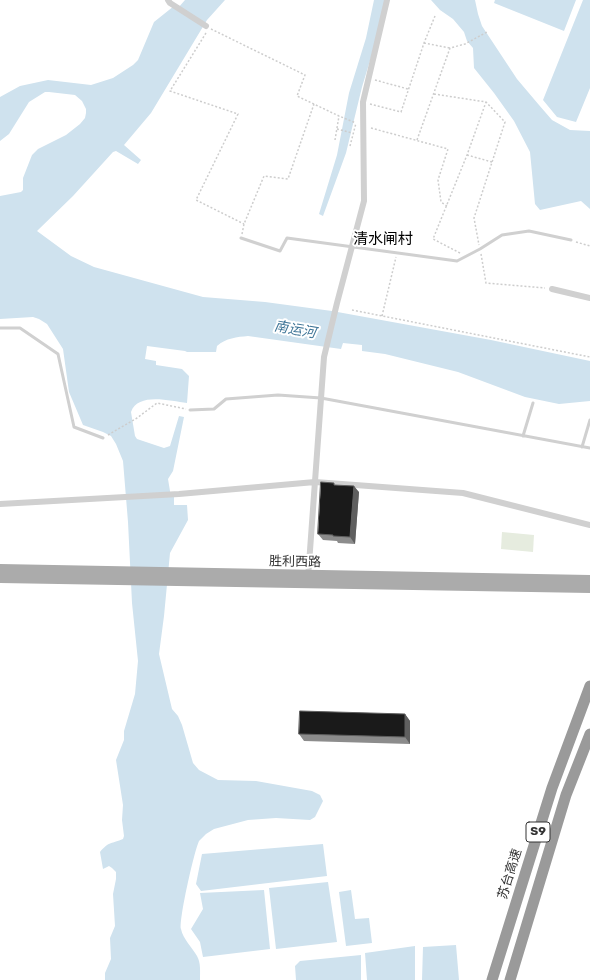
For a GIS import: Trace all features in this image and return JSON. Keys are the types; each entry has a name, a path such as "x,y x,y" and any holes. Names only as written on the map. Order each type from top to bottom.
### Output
{"highway":[{"name":"苏台高速","path":"492,980 552,788 590,686"},
{"name":"S9","path":"510,980 566,796 590,734"}],"main road":[{"name":"胜利西路","path":"0,569 126,576"},
{"name":"胜利西路","path":"0,578 126,576 308,579 590,580"},
{"name":"胜利西路","path":"308,579 590,588"}],"street":[{"path":"308,579 324,357 364,201 363,102 387,0"},
{"path":"169,2 206,26"},
{"path":"552,289 590,298"},
{"path":"0,504 178,494 315,482 463,493 590,525"}],"lane":[{"path":"241,238 280,251 287,238 457,261 502,235 529,231 571,240"},
{"path":"0,328 20,328 58,354 74,427 103,438"},
{"path":"190,410 214,409 226,399 278,395 321,398 590,448"},
{"path":"523,436 533,403"},
{"path":"582,446 590,420"}],"path":[{"path":"363,102 401,112 424,43 435,16"},
{"path":"244,224 196,200 238,114 170,91 210,28 305,75 297,96 356,123 448,149 438,180 441,202 447,206"},
{"path":"424,43 450,48 465,44 487,32"},
{"path":"417,140 450,48"},
{"path":"368,78 408,89"},
{"path":"434,94 486,102 505,122 474,218 486,283 552,289"},
{"path":"466,256 433,240 468,154 486,102"},
{"path":"241,238 244,224 264,176 288,179 314,104"},
{"path":"335,140 339,116"},
{"path":"350,146 352,133 356,123"},
{"path":"337,129 352,133"},
{"path":"468,154 493,162"},
{"path":"571,240 590,246"},
{"path":"382,316 397,252"},
{"path":"352,310 590,357"},
{"path":"103,438 137,418 157,403 190,410"}],"shaded area":[{"path":"502,532 534,535 533,552 501,549"}],"water":[{"name":"南运河","path":"185,0 225,0 207,20 151,113 124,145 141,160 138,164 116,151 113,152 73,196 37,231 71,256 94,267 203,297 265,302 332,311 491,340 590,361 590,401 559,404 525,397 458,372 385,354 362,351 362,345 343,343 341,349 248,336 236,337 224,341 217,346 216,352 187,352 147,346 145,359 156,361 156,365 182,369 189,376 187,403 155,399 147,400 140,402 131,412 135,436 137,439 164,448 170,446 179,416 184,417 173,471 168,479 171,497 174,497 174,505 187,505 188,520 170,553 159,654 172,709 178,716 182,725 193,763 199,770 218,780 256,781 312,791 320,795 323,801 315,817 310,820 276,818 248,820 214,829 199,841 187,885 181,929 198,959 200,980 105,980 105,973 111,959 110,938 115,926 113,894 116,872 109,866 103,869 100,852 108,844 123,839 124,836 122,820 123,805 116,760 124,740 124,731 135,694 138,661 132,603 123,461 111,436 83,425 69,392 63,349 47,324 33,317 0,319 0,196 21,192 23,190 23,178 32,155 38,149 66,135 80,124 85,118 86,109 82,101 75,95 45,92 29,102 9,134 0,141 0,97 20,86 48,80 91,85 113,78 138,60 154,22 174,6 178,8"},
{"path":"374,0 387,0 362,87 346,153 323,216 319,214 337,155 349,93 366,38"},
{"path":"431,0 475,0 482,26 517,79 552,120 570,130 590,131 590,209 581,201 540,210 535,204 530,152 514,121 474,68 473,48 467,41 464,32 453,19 440,10"},
{"path":"495,0 576,0 564,31 494,3"},
{"path":"583,0 590,0 590,88 576,122 557,117 543,100"},
{"path":"323,844 327,876 201,891 196,884 202,854"},
{"path":"328,882 337,942 276,949 269,888"},
{"path":"264,890 270,949 203,957 200,942 191,929 203,909 200,893"},
{"path":"351,890 355,919 369,918 372,943 346,946 339,892"},
{"path":"456,945 459,980 422,980 423,947"},
{"path":"415,946 415,980 367,980 365,953"},
{"path":"361,955 361,980 296,980 295,966 300,961"}],"building":[{"path":"321,482 334,483 334,485 354,486 350,537 318,534"},
{"path":"300,711 405,714 405,737 299,734"}],"district":[{"name":"清水闸村","path":"383,240"}]}
